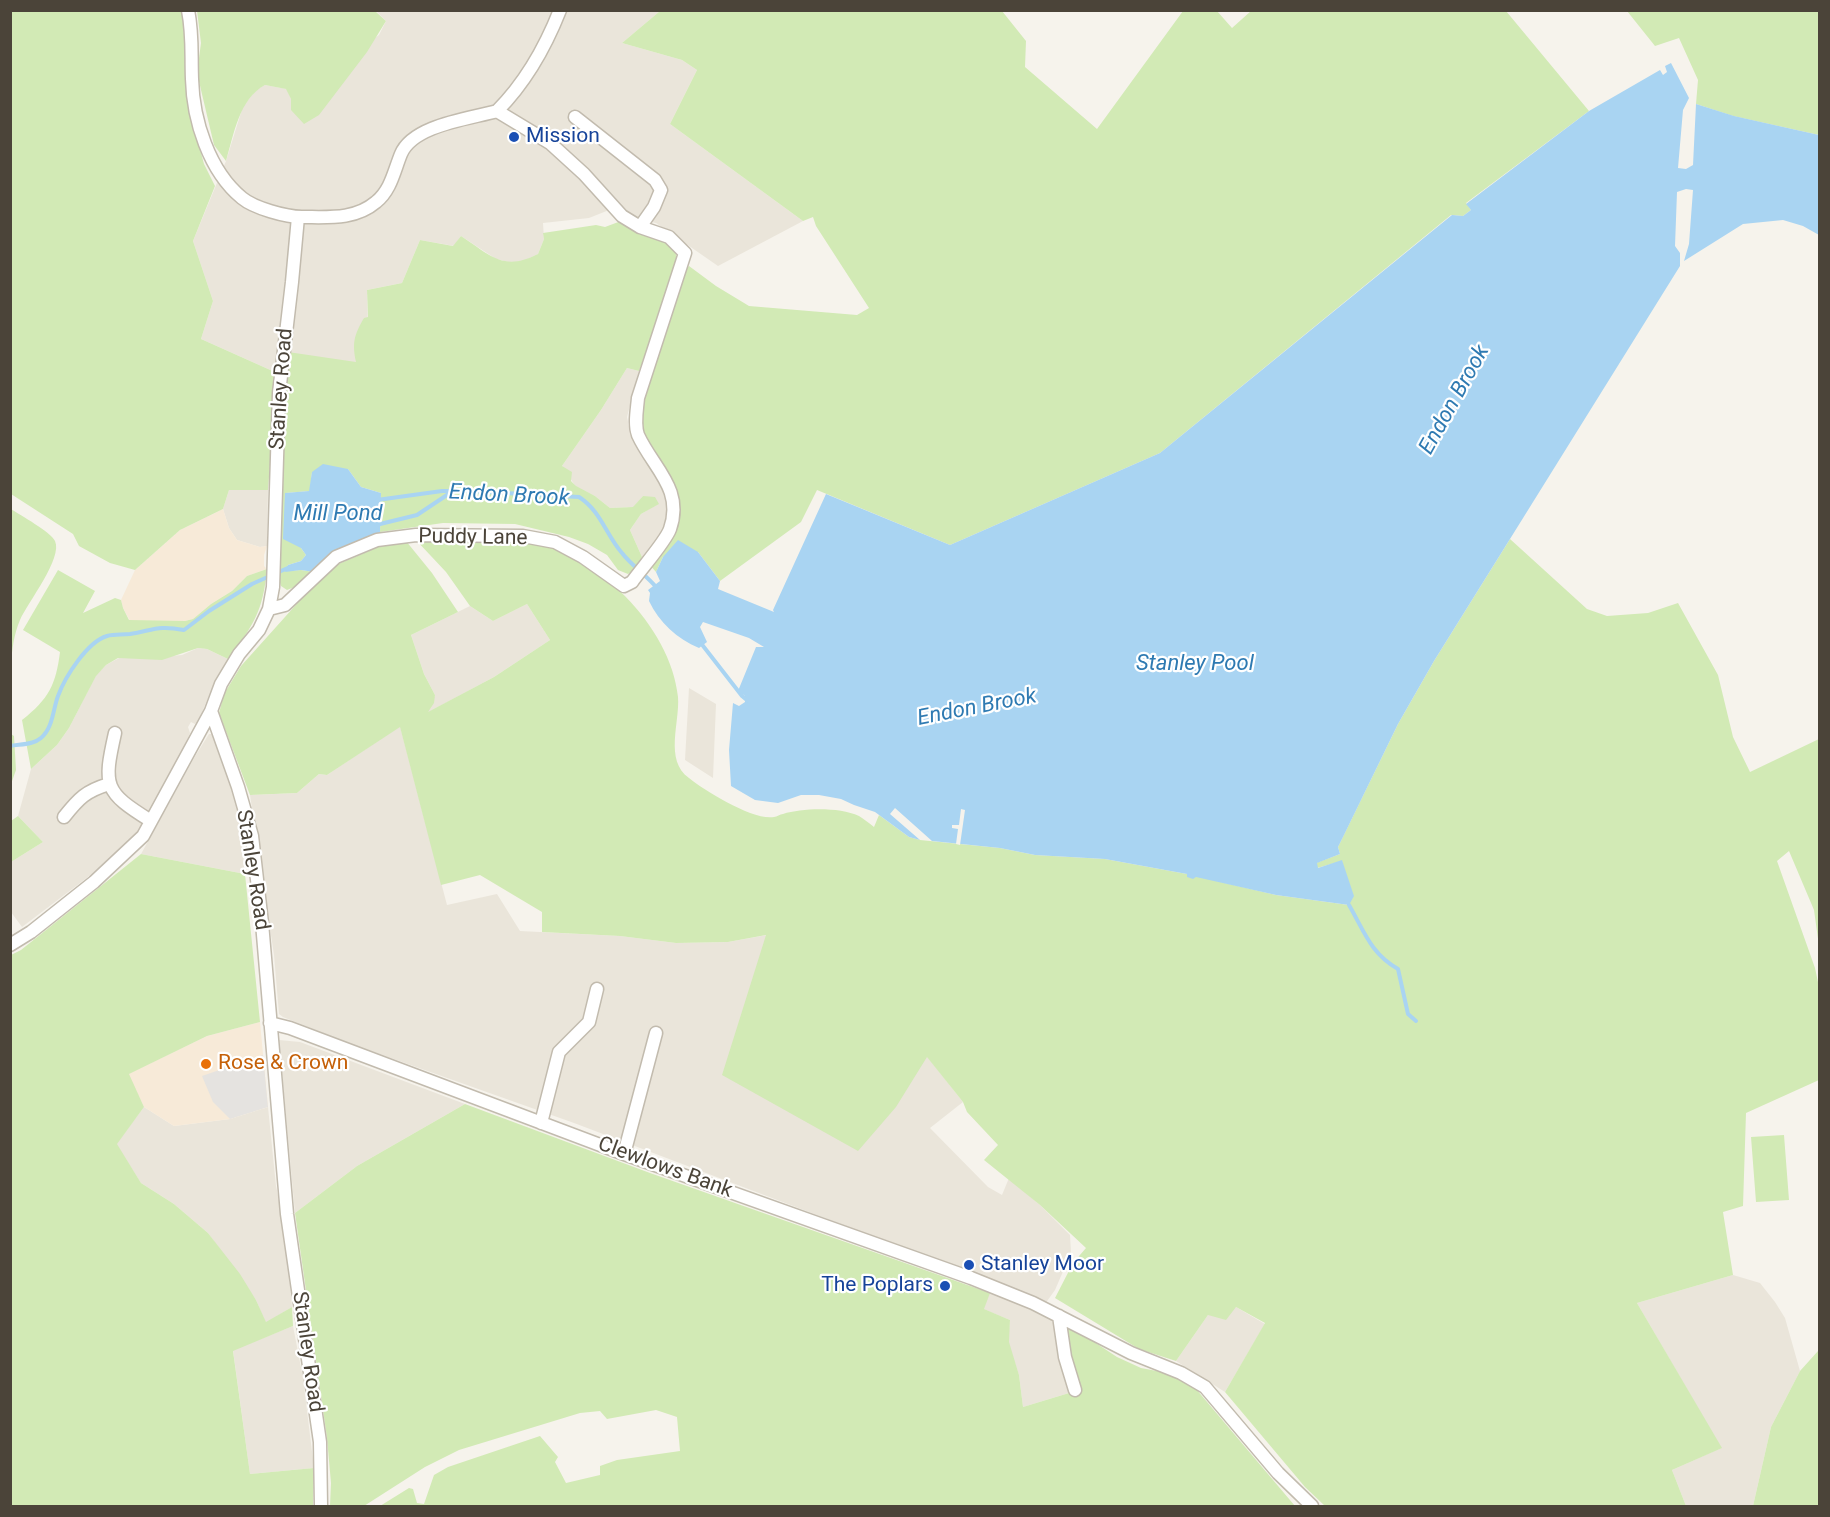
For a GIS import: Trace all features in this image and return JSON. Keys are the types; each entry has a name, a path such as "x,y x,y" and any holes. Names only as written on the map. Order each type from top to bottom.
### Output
{"street":[{"path":"188,10 192,28 194,104 206,145 217,169 244,200 270,211 298,217 343,217 363,212 378,201 390,185 401,152 409,142 421,133 497,111 516,92 533,67 561,10"},
{"name":"Puddy Lane","path":"269,609 285,605 336,557 377,540 416,536 523,536 534,538 555,542 584,557 624,586 635,577 670,530 674,499 663,474 638,434 636,417 638,398 686,253 669,237 622,216 584,174 550,143 497,111"},
{"path":"575,117 655,180 661,190 654,207 640,226"},
{"name":"Stanley Road","path":"298,217 279,393 273,587 269,609 259,630 239,654 221,684 211,711 238,787 252,836 262,923 287,1214 320,1442 321,1506"},
{"path":"10,945 31,932 94,882 142,836 211,711"},
{"path":"115,734 107,768 109,784 118,798 151,821"},
{"path":"64,817 77,800 90,790 109,784"},
{"path":"541,1123 559,1052 589,1022 597,989"},
{"name":"Clewlows Bank","path":"270,1023 290,1028 624,1154 971,1278 1033,1303 1131,1353 1181,1373 1205,1388 1278,1473 1312,1506"},
{"path":"624,1154 656,1034"},
{"path":"1059,1316 1065,1357 1075,1390"}],"shaded area":[{"path":"375,10 660,11 622,43 682,60 697,70 670,124 803,221 718,266 656,223 632,218 614,208 589,218 543,223 544,239 538,254 512,263 496,259 461,236 454,246 420,240 402,283 367,290 369,364 277,373 201,339 213,301 193,241 226,161 243,106 257,89 265,85 287,89 291,99 379,35 386,21"},
{"path":"627,368 639,371 627,417 631,436 661,487 670,510 668,525 651,553 642,557 630,530 641,514 658,504 643,496 634,507 610,508 595,496 576,487 562,466"},
{"path":"229,490 268,490 267,546 260,547 237,540 229,528 223,509"},
{"path":"223,509 229,528 237,540 260,547 267,546 264,566 267,569 247,576 232,591 193,619 130,621 121,600 135,570 180,530"},
{"path":"527,604 550,640 494,677 427,713 435,695 424,674 411,635 470,606 493,621"},
{"path":"198,648 207,649 228,659 198,721 195,724 191,722 188,727 190,733 182,752 137,833 120,851 22,927 11,912 11,862 43,842 18,816 31,769 57,745 69,728 96,675 106,665 119,658 182,655"},
{"path":"689,688 716,704 713,778 685,760"},
{"path":"400,726 447,905 497,894 520,931 620,936 676,943 728,942 767,935 927,1056 963,1102 930,1128 988,1187 1002,1195 1009,1178 1070,1235 1071,1253 1055,1290 1040,1311 1050,1318 1056,1328 1079,1390 1023,1407 1019,1375 1008,1342 1010,1320 983,1309 994,1282 574,1123 343,1041 279,1014 274,955 250,795 297,793 319,774 327,775"},
{"path":"209,734 213,734 237,801 245,874 141,854"},
{"name":"Rose & Crown","path":"260,1022 268,1107 230,1119 174,1126 144,1107 128,1074 207,1036"},
{"path":"279,1040 300,1042 465,1104 357,1166 295,1213"},
{"path":"263,1055 268,1107 230,1119 213,1102 202,1076"},
{"path":"144,1107 174,1126 230,1119 268,1107 276,1186 285,1228 292,1307 266,1323 256,1300 208,1233 174,1204 141,1183 116,1144"},
{"path":"1733,1275 1760,1283 1775,1302 1785,1318 1800,1371 1771,1427 1753,1506 1686,1506 1672,1470 1721,1448 1637,1303"},
{"path":"1236,1307 1265,1324 1225,1392 1176,1361 1208,1315"},
{"path":"293,1326 303,1378 314,1468 250,1474 233,1350"}],"green space":[{"path":"10,11 181,11 188,38 185,74 191,116 204,164 215,186 193,241 213,301 201,339 277,373 268,490 229,490 223,509 180,530 135,570 110,563 79,546 73,534 11,494"},
{"path":"197,11 375,11 386,21 367,52 319,115 304,124 291,110 291,99 286,89 265,85 256,91 243,108 226,161 214,145 197,73 201,43"},
{"path":"660,11 1002,11 1026,41 1025,67 1097,129 1183,11 1217,11 1232,28 1251,11 1506,11 1589,111 1466,203 1471,210 1463,216 1451,215 1160,453 950,545 817,490 801,522 720,581 698,552 663,557 656,572 649,564 678,516 641,431 642,393 682,273 689,266 749,306 857,315 869,308 816,226 813,217 803,221 670,124 697,70 682,60 622,43"},
{"path":"1627,11 1819,11 1819,135 1733,116 1696,104 1698,80 1679,38 1655,46"},
{"path":"621,221 668,242 674,248 677,258 673,276 639,371 627,368 562,466 572,472 571,481 576,486 595,496 610,508 633,507 643,496 655,497 659,504 641,514 630,530 642,557 635,570 628,574 618,570 607,555 588,544 515,524 443,523 380,532 381,493 361,487 348,469 312,472 310,491 286,493 301,548 306,555 301,561 288,565 286,571 314,572 297,586 287,590 281,586 278,576 288,352 356,362 354,344 356,334 364,318 368,317 367,290 402,283 420,240 453,246 461,236 497,259 515,261 538,254 544,239 543,233 596,225 605,227"},
{"path":"11,509 48,533 55,541 56,549 50,569 18,625 11,665"},
{"path":"415,539 525,541 551,547 577,559 602,576 625,596 645,619 661,644 672,670 678,697 675,751 681,770 706,790 743,810 765,817 811,810 842,811 859,816 874,827 879,815 909,837 920,840 1000,848 1035,855 1105,859 1187,874 1276,895 1349,905 1342,861 1317,868 1316,863 1340,854 1338,847 1398,724 1434,661 1510,539 1587,609 1607,616 1648,613 1678,603 1718,675 1733,737 1750,772 1819,739 1819,946 1814,910 1789,851 1777,861 1815,968 1819,987 1819,1080 1746,1113 1743,1206 1723,1212 1733,1275 1637,1303 1722,1448 1672,1470 1686,1506 1325,1506 1305,1487 1225,1392 1265,1323 1236,1307 1226,1320 1208,1315 1176,1361 1139,1349 1055,1298 1073,1263 1086,1248 1040,1205 984,1160 998,1145 967,1112 963,1102 927,1057 896,1107 858,1151 722,1075 766,935 728,942 676,943 620,936 542,932 542,912 480,875 441,885 400,727 327,775 319,774 297,793 250,795 219,713 224,694 241,666 329,568 383,545 406,541 432,573 458,612 411,635 424,674 435,695 434,703 428,712 494,677 550,640 527,604 493,621 470,606 446,572"},
{"path":"267,569 263,597 255,618 228,659 207,649 198,648 162,660 118,658 106,665 96,676 69,728 57,745 31,769 22,720 39,705 50,690 60,652 23,630 58,570 95,591 83,613 115,598 121,600 129,620 185,621 193,619 232,591 247,576"},
{"path":"11,734 14,736 16,770 11,784"},
{"path":"18,816 43,842 11,862 11,821"},
{"path":"141,854 245,874 260,1022 207,1036 129,1074 144,1107 117,1144 141,1183 174,1204 208,1233 240,1274 266,1322 292,1307 293,1326 233,1351 250,1474 314,1468 313,1506 11,1506 11,955 21,950"},
{"path":"465,1104 650,1173 990,1293 984,1309 1010,1320 1009,1342 1019,1375 1023,1407 1079,1390 1063,1325 1079,1332 1117,1357 1141,1368 1162,1372 1191,1383 1295,1506 380,1506 409,1488 413,1489 417,1503 424,1504 434,1475 448,1467 540,1436 558,1457 555,1462 566,1483 600,1475 600,1466 617,1460 680,1451 677,1417 656,1410 607,1419 600,1411 580,1413 459,1450 425,1467 364,1506 330,1506 331,1483 327,1438 295,1213 357,1166"},
{"path":"1784,1135 1789,1200 1756,1202 1751,1137"},
{"path":"1818,1351 1819,1506 1753,1506 1771,1427 1800,1371"}],"water":[{"name":"Stanley Pool","path":"1671,63 1689,98 1683,110 1678,168 1686,169 1693,165 1696,104 1734,116 1819,135 1819,235 1803,226 1783,220 1743,224 1684,261 1689,244 1693,190 1686,189 1677,192 1675,246 1680,253 1680,266 1434,661 1398,724 1338,847 1340,854 1317,863 1318,868 1342,860 1354,896 1349,905 1276,895 1196,877 1193,879 1187,877 1187,874 1105,859 1035,855 1000,848 932,841 895,808 890,814 920,840 909,837 875,812 841,799 801,795 778,803 755,800 731,786 729,750 733,703 739,706 745,702 745,696 738,691 756,647 764,647 749,638 703,622 700,627 707,642 699,648 676,635 663,623 649,601 648,590 660,581 656,572 663,557 678,540 698,552 720,581 718,589 774,612 826,494 950,545 1160,453 1452,215 1463,216 1471,210 1466,204 1589,111 1660,70 1663,75 1667,72 1665,66"},
{"name":"Mill Pond","path":"323,464 348,469 361,487 381,493 380,532 314,572 301,570 285,572 288,565 301,561 306,555 301,548 283,539 285,493 309,491 312,472"}],"pier":[{"path":"961,809 965,810 960,845 956,844 958,829 952,828 952,825 959,825"}],"waterway":[{"name":"Endon Brook","path":"377,500 442,491 579,497 593,509 626,558 656,587"},
{"path":"376,525 417,515 453,491"},
{"name":"Endon Brook","path":"10,746 34,742 45,734 66,679 78,661 99,640 110,635 156,629 184,630 252,584 290,567"},
{"name":"Endon Brook","path":"700,642 748,701"},
{"path":"1349,905 1375,949 1398,969 1408,1014 1416,1021"}],"place":[{"name":"Mission","path":"514,137"},
{"name":"Rose & Crown","path":"206,1064"},
{"name":"Stanley Moor","path":"969,1265"},
{"name":"The Poplars","path":"945,1286"}]}
